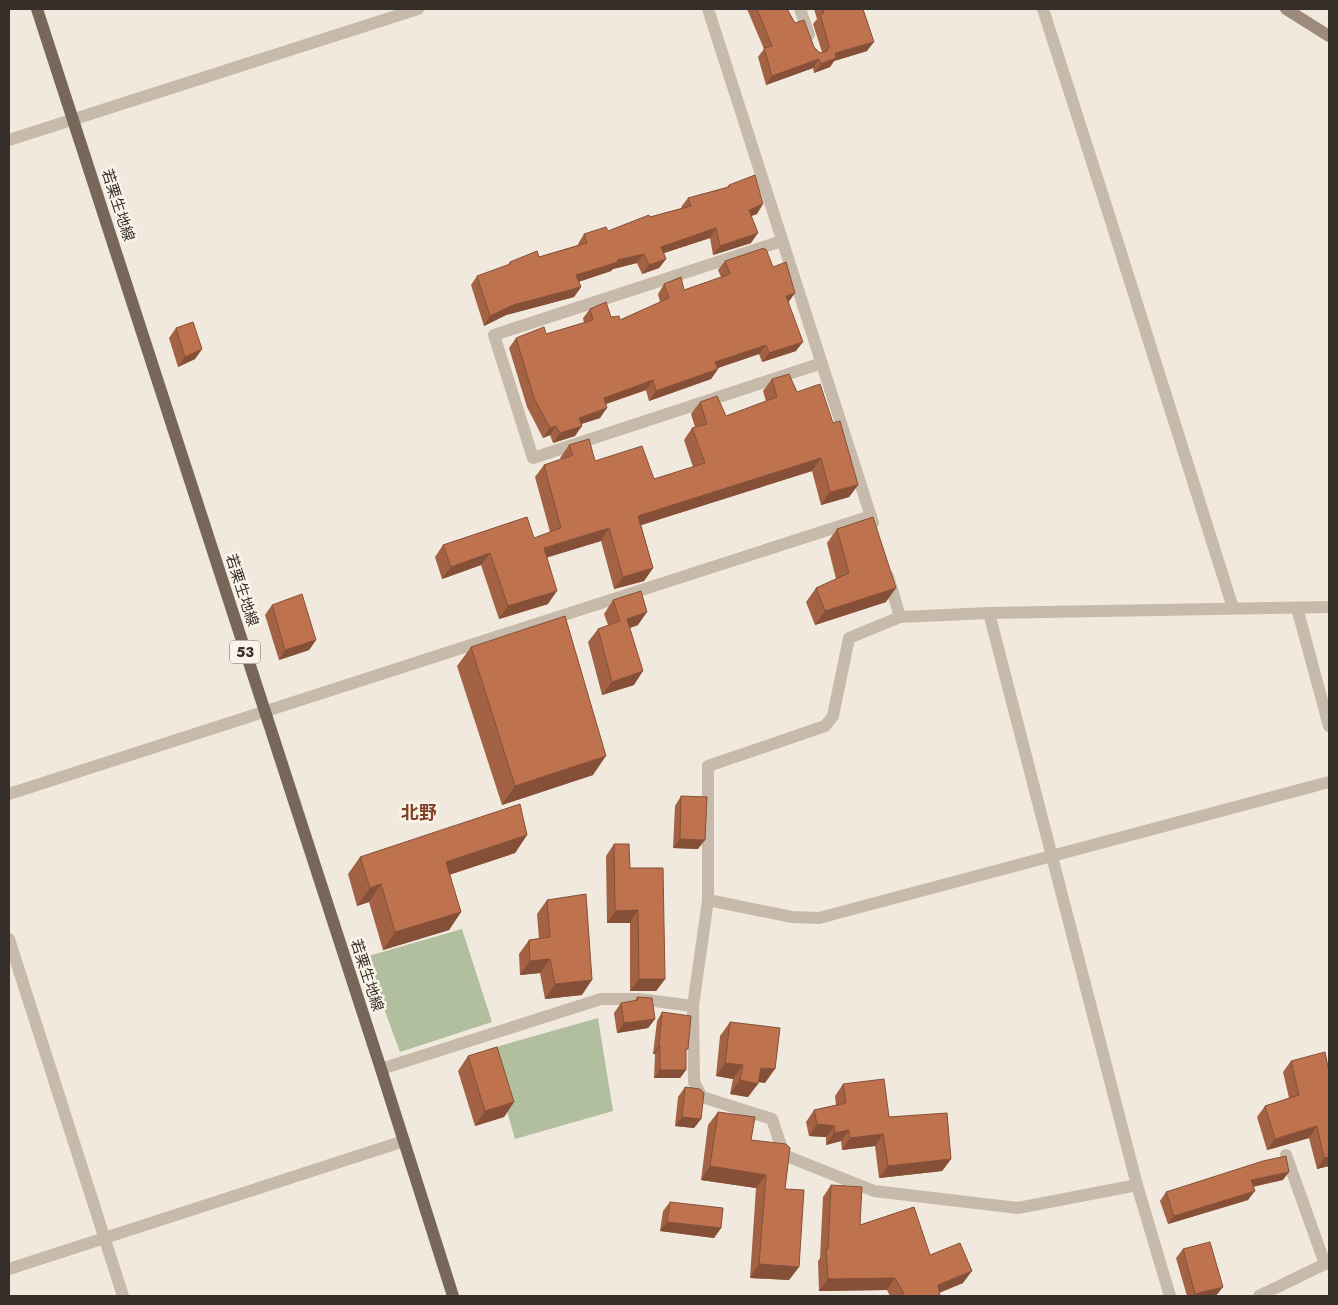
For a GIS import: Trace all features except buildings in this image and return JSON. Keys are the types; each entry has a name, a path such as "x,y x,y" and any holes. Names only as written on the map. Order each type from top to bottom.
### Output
{"main road":[{"name":"若栗生地線","path":"37,9 453,1296"},
{"path":"1286,9 1329,36"}],"street":[{"path":"9,140 418,9"},
{"path":"708,9 876,535"},
{"path":"800,9 812,45"},
{"path":"1042,9 1233,608"},
{"path":"782,241 494,335 533,458 822,363"},
{"path":"9,794 871,516"},
{"path":"884,562 900,617"},
{"path":"1137,1185 1018,1208 874,1191 784,1155 772,1119 702,1097 694,1082 693,1006 708,900 708,766 825,726 833,716 849,638 900,617 989,613 1329,606"},
{"path":"1297,608 1329,726"},
{"path":"989,613 1137,1185 1170,1296"},
{"path":"708,900 792,917 819,918 1329,782"},
{"path":"9,939 123,1296"},
{"path":"381,1069 601,999 639,999 693,1006"},
{"path":"9,1268 404,1141"},
{"path":"1259,1296 1327,1263 1286,1155"}],"green space":[{"path":"462,929 492,1022 400,1052 365,957"},
{"path":"598,1018 613,1111 515,1139 489,1049"}],"district":[{"name":"北野","path":"419,813"}]}
